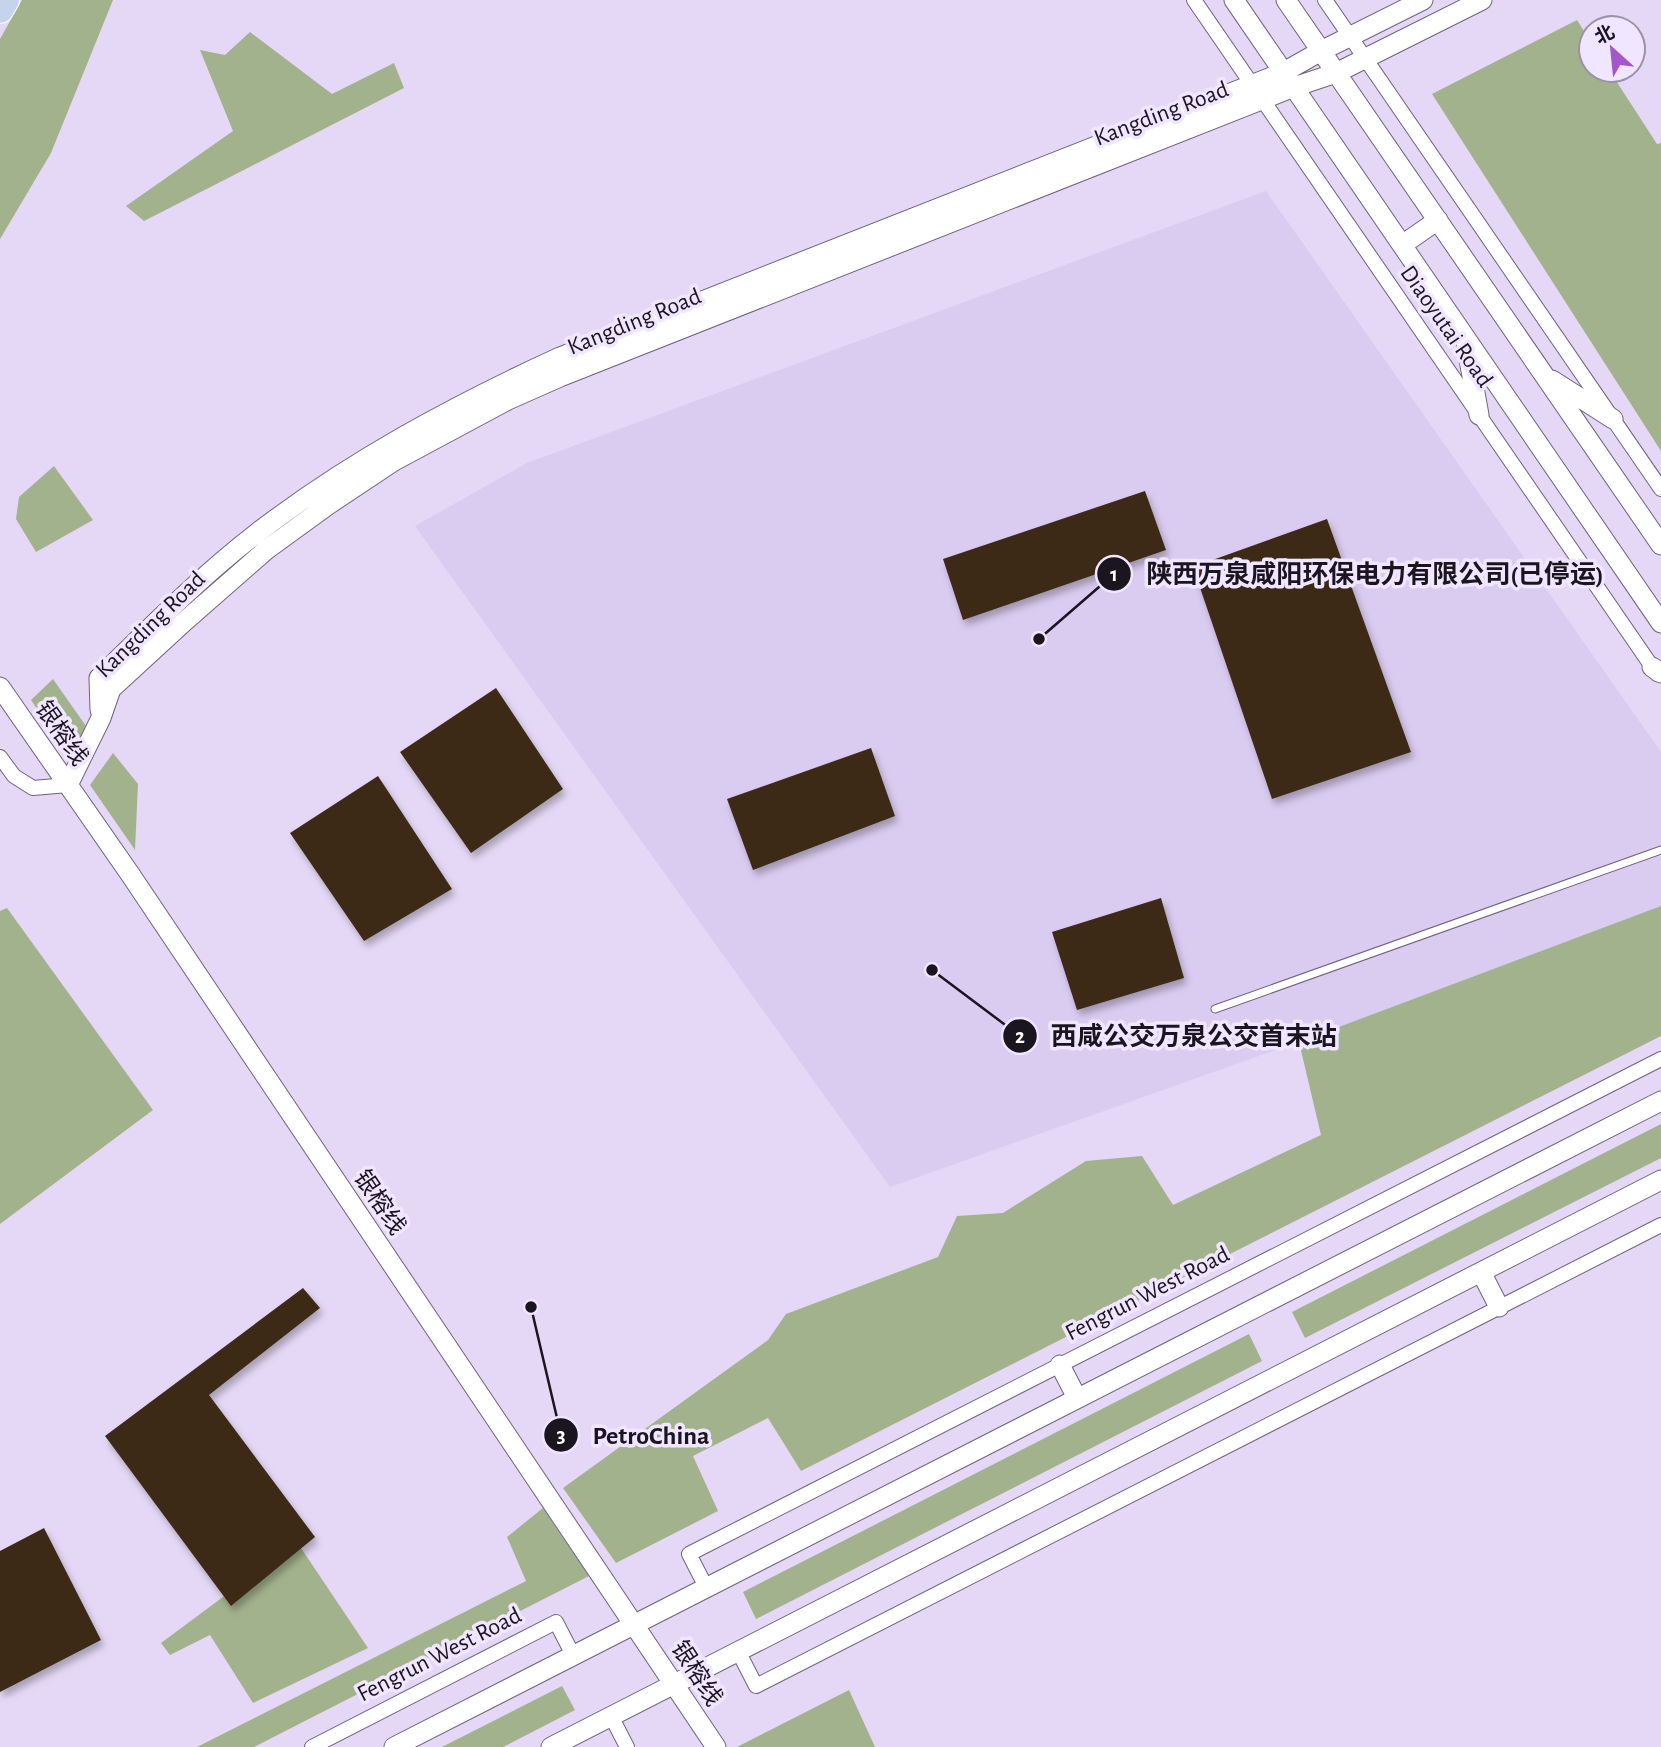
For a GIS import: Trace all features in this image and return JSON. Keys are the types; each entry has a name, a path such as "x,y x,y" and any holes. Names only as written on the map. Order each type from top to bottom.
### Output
{"highway":[{"path":"0,10 6,0"}],"main road":[{"name":"Diaoyutai Road","path":"1234,0 1661,622"},
{"path":"1286,0 1661,545"},
{"name":"Kangding Road","path":"1289,80 1321,51 1423,0"},
{"name":"Kangding Road","path":"68,785 101,718 99,678 255,535 358,463 454,407 560,357 1257,92 1289,80 1336,73 1482,0"},
{"path":"1402,245 1438,220"},
{"path":"1464,335 1479,415"},
{"path":"1544,375 1613,419"},
{"name":"银榕线","path":"0,687 716,1747"},
{"path":"394,1747 1661,1101"},
{"path":"551,1747 1661,1180"},
{"path":"1481,1272 1499,1307"},
{"path":"1060,1365 1077,1398"}],"street":[{"name":"Diaoyutai Road","path":"1194,0 1658,673"},
{"path":"1325,0 1661,489"},
{"path":"0,757 14,776 33,788 68,785"},
{"name":"Fengrun West Road","path":"706,1587 689,1553 1661,1059"},
{"path":"738,1651 756,1686 1661,1224"},
{"name":"Fengrun West Road","path":"312,1747 556,1622 573,1656"},
{"path":"611,1716 627,1747"}],"lane":[{"path":"1215,1009 1661,850"}],"shaded area":[{"path":"1266,191 1661,752 1661,913 890,1187 415,526 527,463"}],"green space":[{"path":"22,0 113,0 51,153 0,239 0,39"},
{"path":"1577,20 1577,84 1618,84 1657,144 1661,143 1661,451 1432,94"},
{"path":"250,32 332,94 394,63 404,88 144,221 126,206 233,131 200,50 225,55"},
{"path":"54,466 93,520 36,552 16,519 19,497"},
{"path":"53,679 93,736 75,765 31,700"},
{"path":"113,753 138,784 135,850 90,785"},
{"path":"1661,906 1661,1036 801,1471 768,1418 693,1456 718,1511 616,1563 563,1488 768,1340 786,1314 938,1257 957,1216 1003,1213 1086,1161 1142,1156 1173,1205 1321,1135 1299,1042"},
{"path":"7,908 153,1110 0,1224 0,911"},
{"path":"1661,1124 1661,1158 1305,1338 1292,1312"},
{"path":"1249,1334 1262,1361 756,1619 743,1592"},
{"path":"543,1508 589,1576 254,1747 197,1747 526,1581 507,1537"},
{"path":"297,1542 368,1648 253,1703 210,1635 170,1655 161,1643"},
{"path":"562,1686 575,1710 503,1747 442,1747"},
{"path":"849,1690 875,1747 737,1747"}],"building":[{"path":"1145,491 1166,550 963,620 943,559"},
{"path":"1327,519 1411,752 1272,799 1193,567"},
{"path":"496,688 563,789 471,853 400,752"},
{"path":"871,748 895,816 753,870 727,799"},
{"path":"378,776 452,889 364,941 290,833"},
{"path":"1161,898 1184,978 1077,1010 1052,932"},
{"path":"303,1288 320,1308 209,1395 315,1537 231,1606 105,1436"},
{"path":"44,1528 101,1640 0,1692 0,1551"}],"place":[{"name":"陕西万泉咸阳环保电力有限公司(已停运)","path":"1039,639"},
{"name":"西咸公交万泉公交首末站","path":"932,970"},
{"name":"PetroChina","path":"531,1307"}]}
